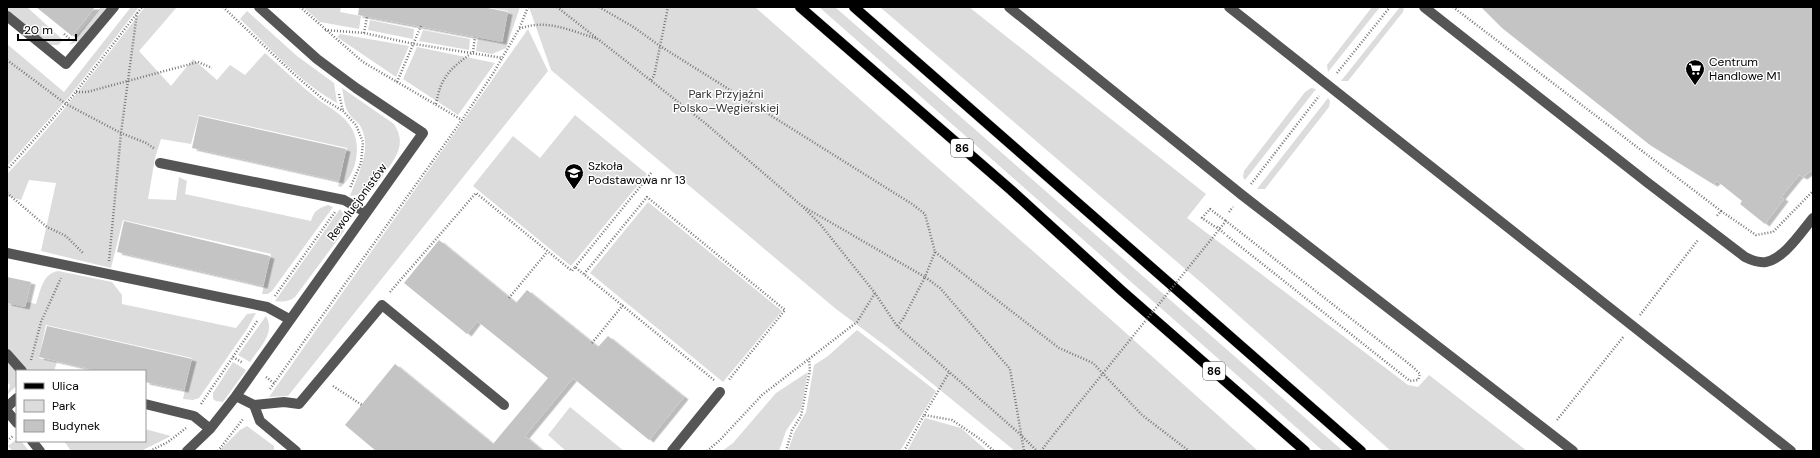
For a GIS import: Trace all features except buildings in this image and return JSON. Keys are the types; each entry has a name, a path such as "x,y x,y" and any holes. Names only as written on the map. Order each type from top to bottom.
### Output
{"main road":[{"name":"86","path":"800,7 1011,190 1122,291 1305,451"},
{"path":"854,7 1361,451"}],"street":[{"path":"7,16 66,64 114,7"},
{"name":"Rewolucjonistów","path":"187,451 210,429 236,396 365,212 423,133 334,71 259,7"},
{"path":"1009,7 1242,195 1573,451"},
{"path":"1229,7 1791,451"},
{"path":"1424,7 1706,229 1745,257 1754,261 1766,262 1775,258 1788,248 1813,218"},
{"path":"160,163 344,200 365,212"},
{"path":"7,253 267,307 289,319"},
{"path":"236,396 254,405 284,402 299,404 382,305 504,405"},
{"path":"7,354 21,370"},
{"path":"672,451 721,389"},
{"path":"7,407 16,399"},
{"path":"146,404 194,416 210,429"},
{"path":"254,405 260,421 296,451"},
{"path":"7,411 16,422"},
{"path":"33,442 40,451"}],"path":[{"path":"7,170 66,104 142,7"},
{"path":"150,451 168,442 184,430 267,307 344,200 361,163 363,142 356,125 343,111 323,99 301,80 222,7"},
{"path":"300,7 363,62 462,120"},
{"path":"218,451 254,405 275,384 462,120 503,58 519,29 528,7"},
{"path":"557,7 651,80 802,206 820,224 875,293 897,326 950,371 1037,451"},
{"path":"599,7 632,26 660,46 912,204 925,214 935,252 925,277 904,319 897,326"},
{"path":"651,80 654,76 668,7"},
{"path":"1229,212 1328,84 1390,7"},
{"path":"1453,7 1721,211 1756,235 1773,232 1813,191"},
{"path":"109,264 121,133 137,13"},
{"path":"364,33 367,16"},
{"path":"519,29 530,24 549,24 600,40"},
{"path":"397,82 421,26"},
{"path":"325,30 364,33 414,44 473,52 503,58"},
{"path":"436,104 439,88 451,68 473,52 475,36"},
{"path":"7,60 66,104 121,133 146,143 154,149 160,163"},
{"path":"75,92 87,92 198,62 212,68"},
{"path":"382,305 390,293 476,193 572,271 652,172"},
{"path":"7,193 47,227 66,236 85,256"},
{"path":"575,267 623,305 721,389 785,310 647,197 584,274"},
{"path":"802,206 925,277 940,288 1010,369 1024,451"},
{"path":"1210,209 1226,221 1412,367 1420,374 1418,380 1410,380 1226,235 1202,218 1210,209"},
{"path":"1548,432 1721,211"},
{"path":"1041,451 1226,221"},
{"path":"509,298 547,252"},
{"path":"935,252 1059,348 1093,364 1142,415 1189,451"},
{"path":"30,363 41,322 67,265"},
{"path":"707,451 720,440 762,395 857,322 875,293"},
{"path":"592,343 623,305"},
{"path":"786,451 792,430 801,416 810,370 809,359"},
{"path":"904,451 950,371"},
{"path":"263,376 275,384"},
{"path":"321,377 362,405"},
{"path":"924,415 952,420 980,439 994,451"}],"green space":[{"path":"7,7 27,7 63,40 58,45 48,45 32,34 7,11"},
{"path":"101,7 107,7 79,41 69,45"},
{"path":"131,7 139,7 69,97 7,166 7,44 64,92"},
{"path":"145,7 177,7 139,51 171,86 193,59 217,80 230,65 245,75 265,53 320,101 342,117 349,124 355,136 357,152 354,168 346,182 341,187 338,186 347,148 199,115 191,144 161,139 155,158 148,199 176,200 179,177 187,181 185,194 311,221 313,215 319,209 328,205 333,207 272,291 268,294 262,294 271,254 123,220 111,268 41,251 56,183 29,180 21,200 7,196 7,174 61,113"},
{"path":"303,7 341,7 340,12 361,16 359,29 320,22"},
{"path":"485,7 520,7 506,48 492,54 476,51 478,37 503,42 508,11"},
{"name":"Park Przyjaźni Polsko–Węgierskiej","path":"529,7 755,7 1258,451 1015,451 891,350 836,309 551,70"},
{"path":"819,7 835,7 1343,451 1323,451"},
{"path":"880,7 969,7 1206,194 1187,218 1408,385 1418,387 1429,375 1527,451 1391,451 1204,285"},
{"path":"1372,7 1380,7 1328,72 1327,65"},
{"path":"1400,7 1404,7 1403,12 1348,81 1341,81"},
{"path":"247,11 297,56 334,83 337,103 310,86 240,19"},
{"path":"370,20 414,29 413,39 368,30"},
{"path":"528,29 548,71 288,396 269,397"},
{"path":"423,30 470,39 469,50 419,41"},
{"path":"340,34 409,46 396,77 337,37"},
{"path":"417,47 495,63 458,115 403,79"},
{"path":"342,88 394,124 400,138 400,144 396,156 379,182 371,191 359,195 350,196 363,160 365,142 359,124 346,109"},
{"path":"1311,88 1316,89 1245,180 1243,177 1244,171 1305,92"},
{"path":"1328,98 1330,101 1329,107 1265,189 1257,189"},
{"path":"575,115 647,174 571,266 473,186 513,136 540,158"},
{"path":"648,202 782,311 723,382 590,273"},
{"path":"340,209 345,220 344,231 295,297 281,302 275,301"},
{"path":"58,271 112,282 122,295 122,304 236,328 247,314 256,313 247,329 199,398 193,400 183,399 192,358 46,325 39,358 57,362 54,370 16,370 16,386 7,395 10,385 7,382 7,303 25,307 27,302 36,304 45,279"},
{"path":"266,316 269,322 268,334 262,346 250,362 238,355"},
{"path":"857,330 936,391 900,451 788,451 794,433 806,412 814,365 828,356"},
{"path":"233,362 246,370 223,402 216,401 213,399 213,393"},
{"path":"808,372 801,409 786,431 779,451 722,451 733,443 776,393"},
{"path":"570,407 624,451 566,451 548,435"},
{"path":"925,418 961,428 987,451 907,451"},
{"path":"247,426 274,446 274,451 219,451 240,430"},
{"path":"146,429 171,436 141,451 71,451 65,442 146,442"},
{"path":"16,440 16,442 22,442 29,451 13,451 8,446"}],"place":[{"name":"Centrum Handlowe M1","path":"1695,86"},
{"name":"Szkoła Podstawowa nr 13","path":"574,190"}]}
